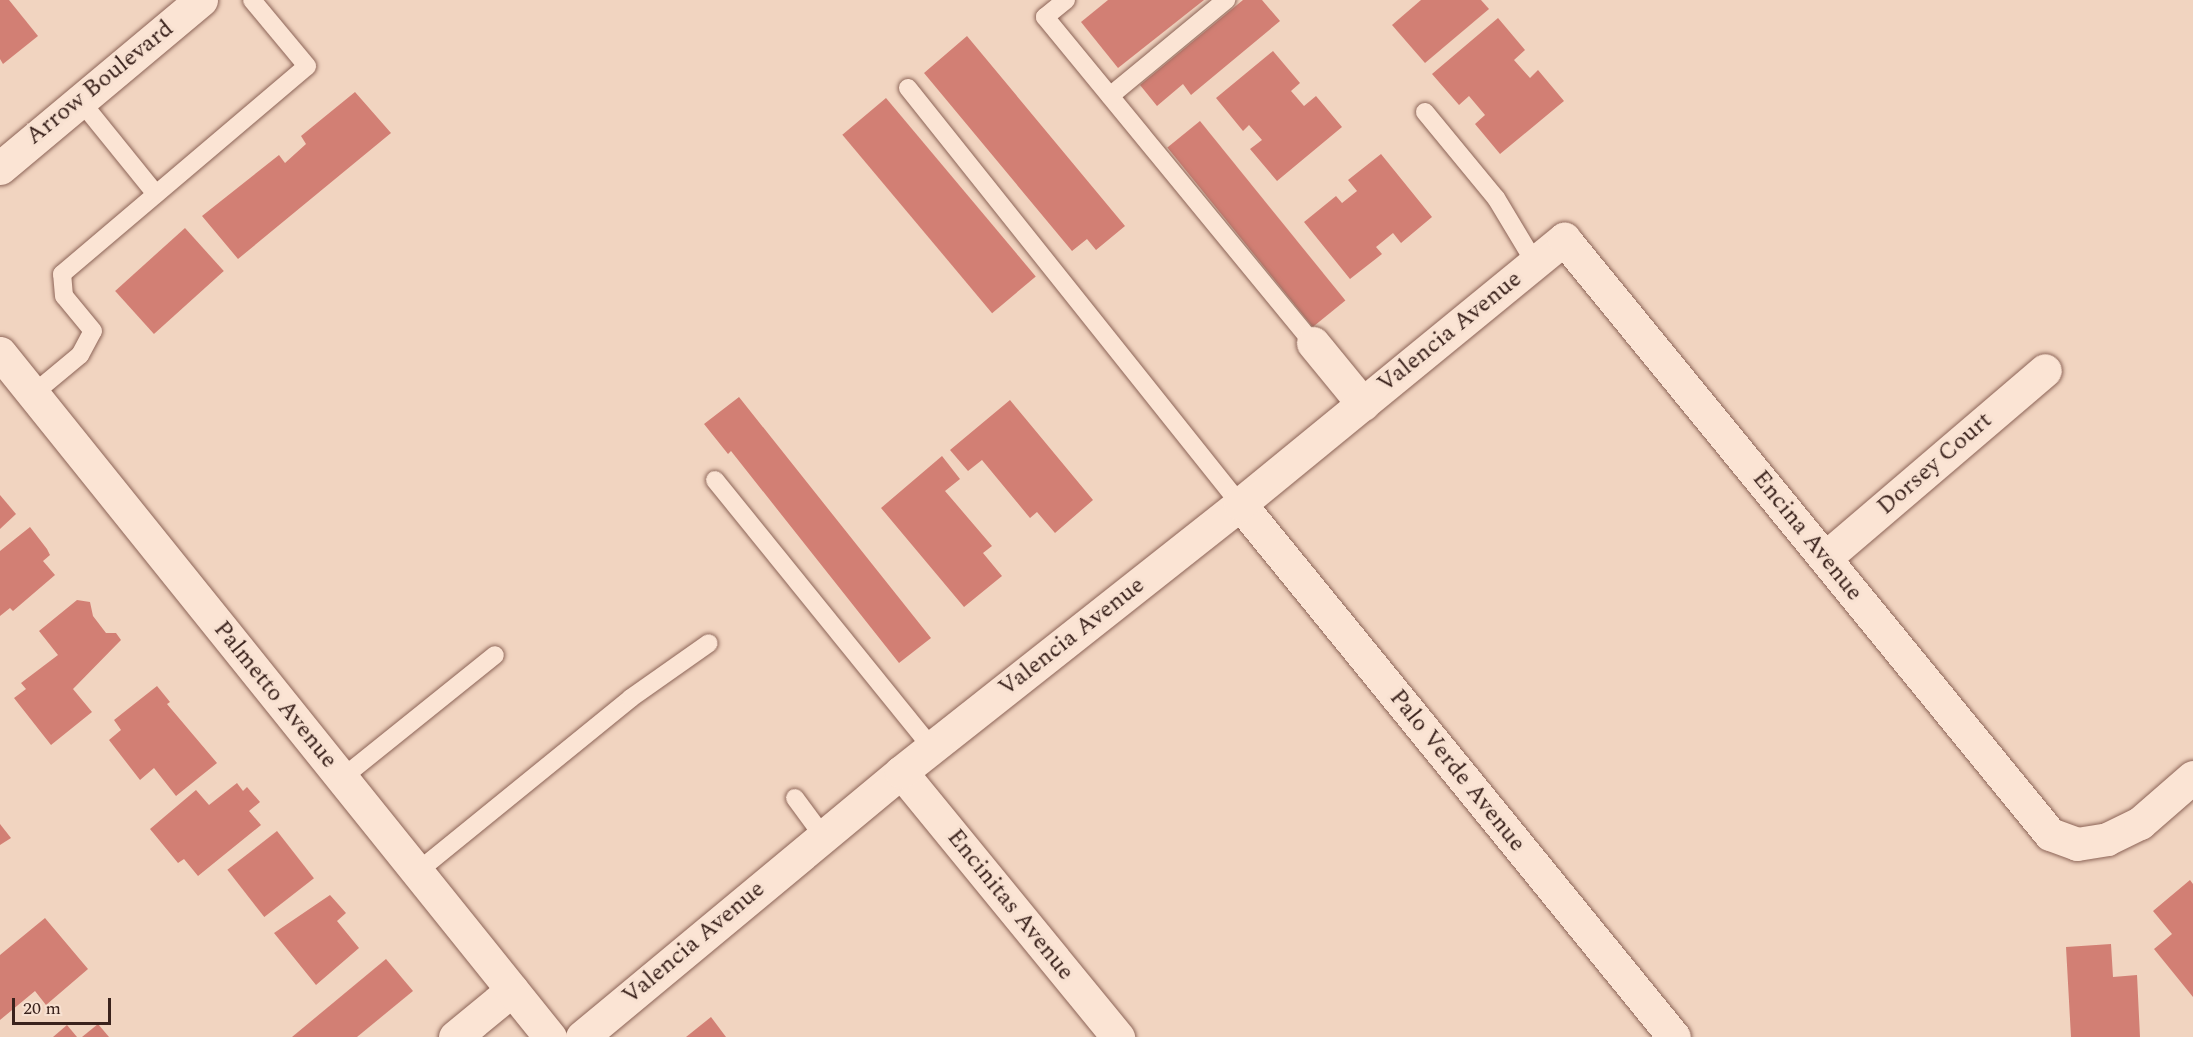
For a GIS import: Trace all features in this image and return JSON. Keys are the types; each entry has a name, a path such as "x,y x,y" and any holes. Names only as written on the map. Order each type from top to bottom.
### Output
{"street":[{"name":"Arrow Boulevard","path":"0,168 79,99 201,0"},
{"name":"Valencia Avenue","path":"582,1037 901,772 1240,504 1564,239"},
{"name":"Encina Avenue","path":"1564,239 2050,834 2077,844 2107,839 2140,823 2193,777"},
{"path":"1313,343 1363,404"},
{"name":"Palmetto Avenue","path":"0,353 550,1037"},
{"name":"Dorsey Court","path":"1825,558 2045,370"},
{"name":"Palo Verde Avenue","path":"1240,504 1674,1037"},
{"name":"Encinitas Avenue","path":"901,772 1118,1037"},
{"path":"455,1037 512,990"}],"lane":[{"path":"33,394 80,355 93,331 64,296 62,274 308,66 252,0"},
{"path":"1066,0 1045,17 1313,343"},
{"path":"1110,96 1226,0"},
{"path":"908,88 1240,504"},
{"path":"79,99 156,194"},
{"path":"1425,112 1496,198 1535,263"},
{"path":"715,480 932,748"},
{"path":"417,872 631,698 709,643"},
{"path":"342,778 495,655"},
{"path":"795,798 823,836"}],"building":[{"path":"0,0 9,0 38,36 3,64 0,59"},
{"path":"1108,0 1204,0 1118,68 1081,22"},
{"path":"1243,0 1262,0 1280,21 1191,95 1183,84 1157,106 1140,85"},
{"path":"1421,0 1481,0 1489,9 1425,63 1392,25"},
{"path":"1498,18 1525,50 1514,60 1530,78 1538,70 1564,101 1500,154 1475,124 1485,115 1469,96 1459,105 1432,74"},
{"path":"967,36 1125,226 1096,250 1087,239 1072,251 924,73"},
{"path":"1273,51 1300,83 1291,91 1304,106 1316,96 1342,127 1277,181 1250,149 1262,140 1249,125 1243,131 1216,98"},
{"path":"355,92 391,133 238,259 202,216 279,155 285,163 306,144 301,136"},
{"path":"886,98 1036,276 992,313 842,135"},
{"path":"1200,121 1345,301 1313,327 1167,147"},
{"path":"1381,154 1432,217 1401,243 1393,233 1376,247 1382,254 1350,279 1304,222 1336,196 1342,203 1357,191 1348,180"},
{"path":"185,228 224,271 154,334 115,291"},
{"path":"739,397 931,638 899,663 731,451 728,454 704,424"},
{"path":"1010,400 1093,500 1055,533 1037,512 1030,518 982,460 968,471 950,450"},
{"path":"942,456 960,479 945,491 992,546 983,553 1002,576 964,607 881,508"},
{"path":"0,495 16,514 0,529"},
{"path":"30,527 47,549 50,555 43,561 55,575 13,611 10,608 0,616 0,551"},
{"path":"77,600 90,602 93,616 106,633 116,633 121,640 73,689 92,712 51,745 14,698 26,689 21,683 58,655 39,631"},
{"path":"157,686 170,702 167,704 217,763 176,796 154,768 140,780 109,740 121,730 114,720"},
{"path":"237,783 243,791 247,787 260,802 249,811 261,825 198,876 184,859 178,863 150,829 196,790 209,805"},
{"path":"0,824 11,838 0,845"},
{"path":"277,831 314,878 264,917 227,870"},
{"path":"2190,880 2193,884 2193,997 2154,949 2172,934 2153,911"},
{"path":"330,895 346,913 337,921 359,948 316,985 274,933"},
{"path":"45,918 88,969 46,1005 35,991 0,1020 0,955"},
{"path":"2111,944 2113,977 2137,975 2140,1037 2071,1037 2066,947"},
{"path":"386,959 413,991 357,1037 292,1037"},
{"path":"711,1017 726,1037 686,1037"},
{"path":"98,1024 109,1037 82,1037"},
{"path":"67,1025 77,1037 53,1037"}]}
